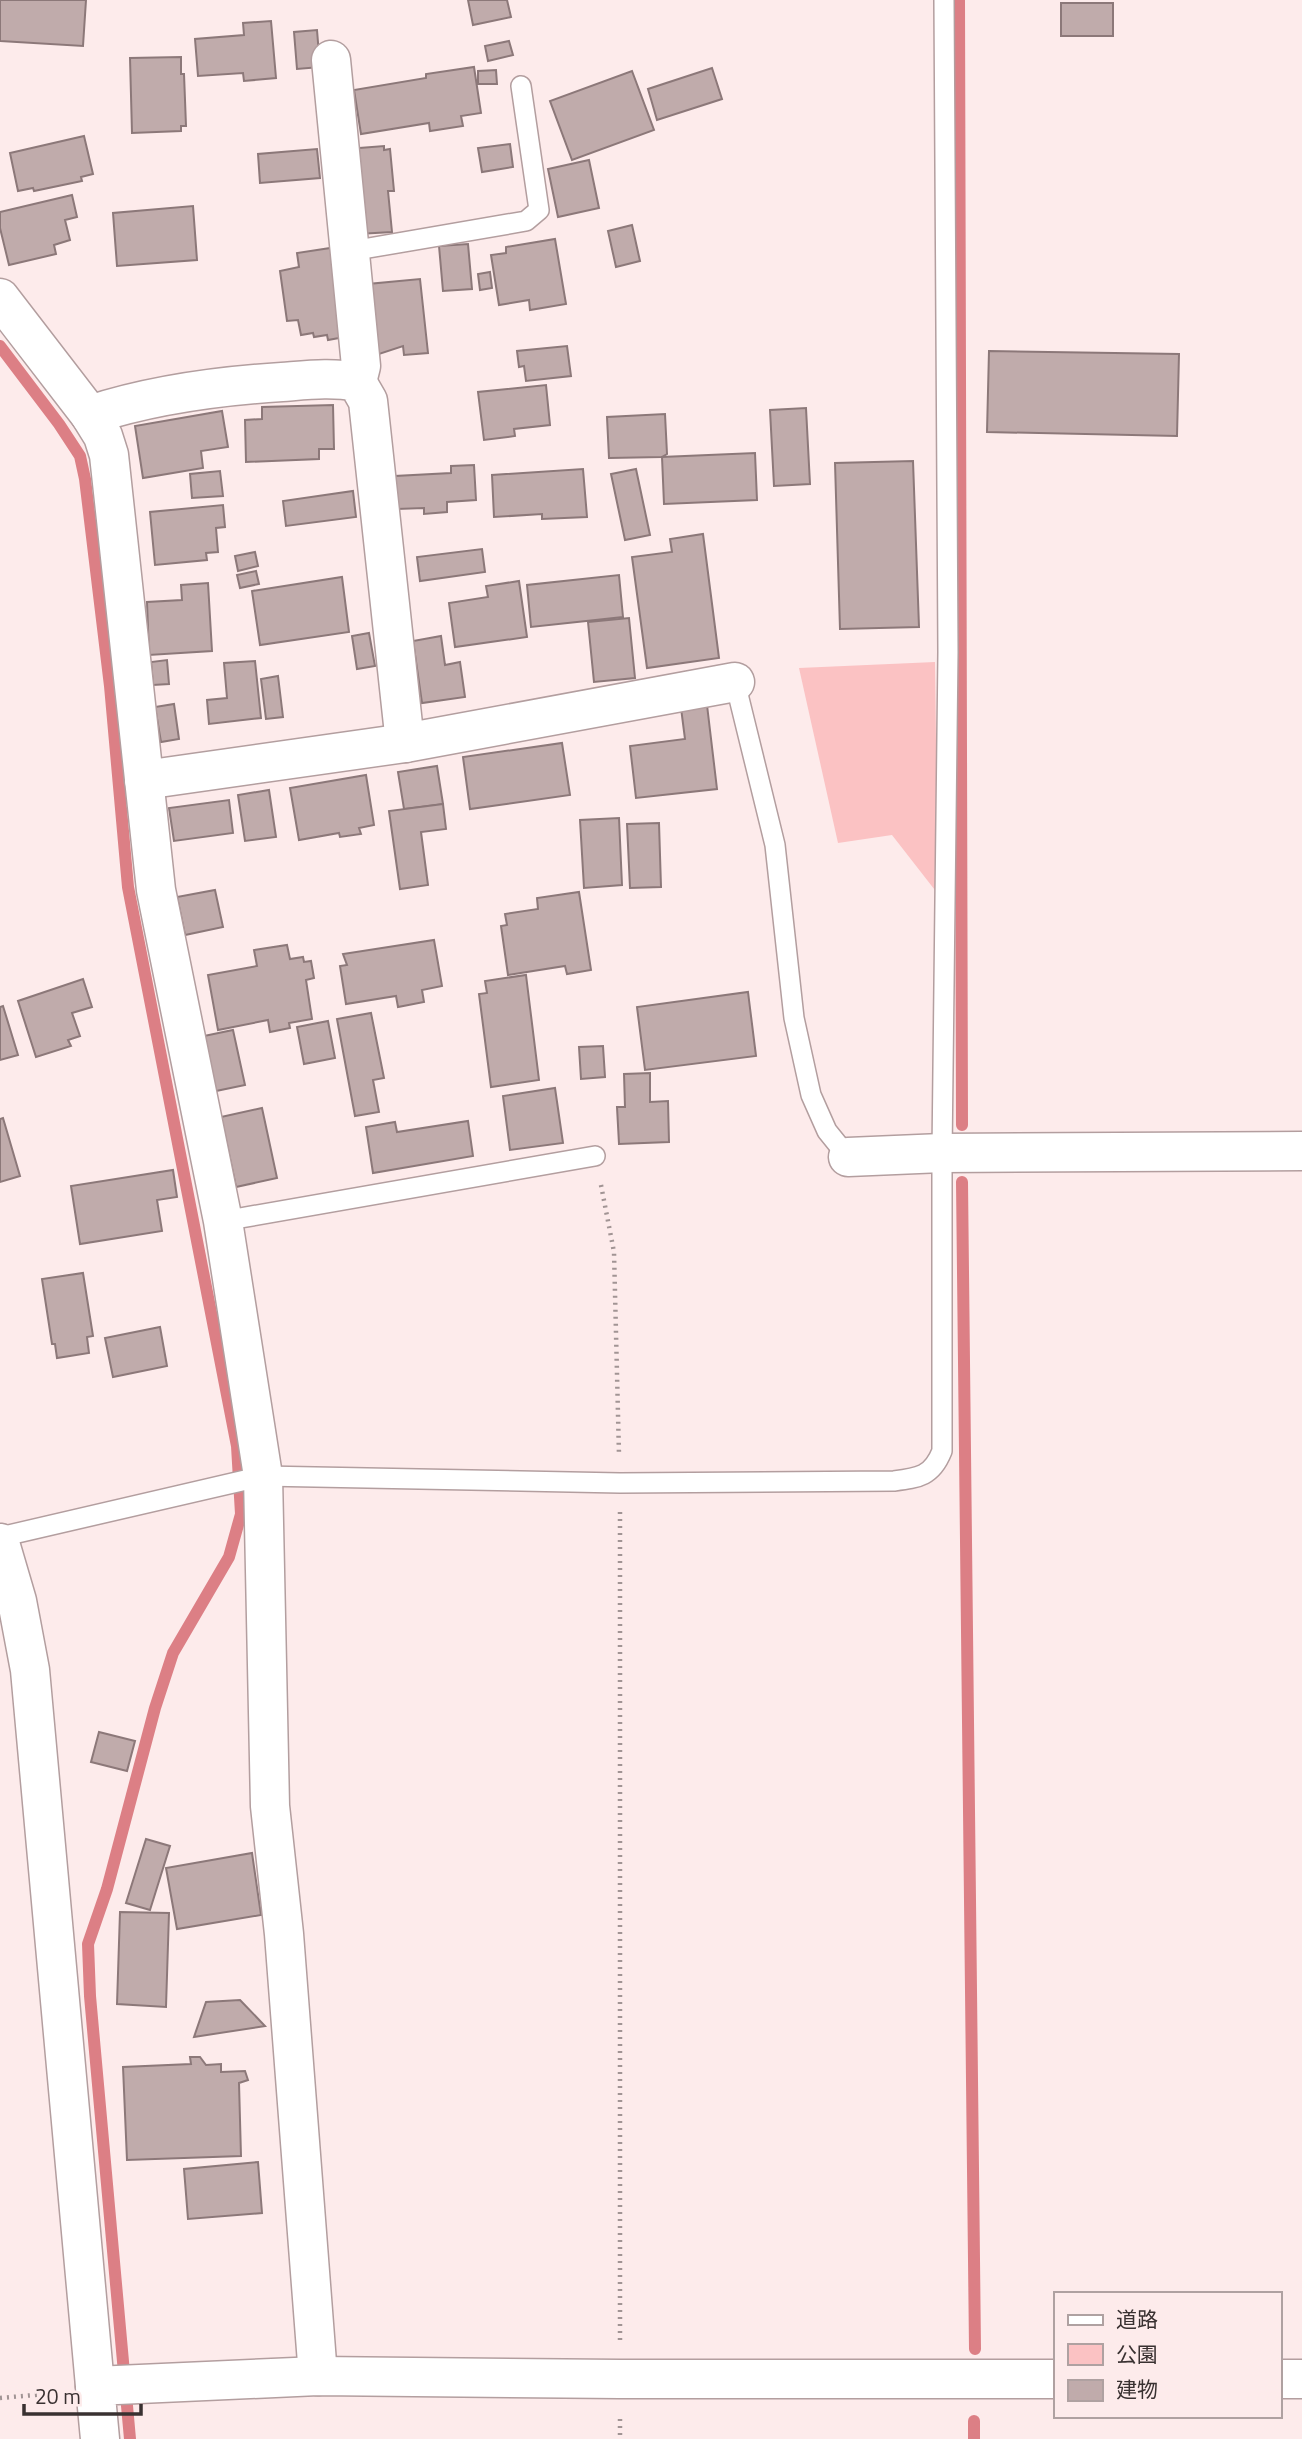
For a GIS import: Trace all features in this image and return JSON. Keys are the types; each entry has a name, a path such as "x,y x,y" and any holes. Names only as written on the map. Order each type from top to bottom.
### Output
{"street":[{"path":"331,60 361,366 357,382 368,401 405,743"},
{"path":"0,298 90,415 103,436 109,455 156,890 223,1221 263,1476 270,1806 284,1934 318,2376"},
{"path":"90,415 136,402 241,385 334,378 357,382"},
{"path":"144,780 405,743 735,682"},
{"path":"848,1157 942,1153 1302,1152"},
{"path":"0,1543 17,1601 30,1670 117,2385 100,2439"},
{"path":"117,2385 318,2376 1054,2379"},
{"path":"1281,2379 1302,2379"}],"lane":[{"path":"0,1537 263,1476 620,1483 894,1481 918,1478 937,1466 943,1451 942,1153 948,652 944,0"},
{"path":"351,251 526,221 539,210 521,86"},
{"path":"735,682 775,845 794,1018 811,1095 828,1131 848,1157"},
{"path":"223,1221 595,1156"}],"path":[{"path":"595,1156 614,1252 620,1483 620,2439"},
{"path":"0,2399 117,2385"}],"green space":[{"path":"935,662 938,894 892,835 838,843 799,668"}],"building":[{"path":"0,0 86,0 83,46 0,41"},
{"path":"468,0 507,0 511,17 473,25"},
{"path":"1061,3 1113,3 1113,36 1061,36"},
{"path":"271,21 276,78 244,81 243,73 198,76 195,39 244,35 243,23"},
{"path":"317,30 320,67 297,69 294,32"},
{"path":"509,41 513,55 488,61 485,46"},
{"path":"181,57 186,126 181,126 181,131 132,133 130,58"},
{"path":"474,67 481,113 461,116 463,126 430,131 429,123 361,134 354,90 426,78 426,74"},
{"path":"712,68 722,99 657,120 648,89"},
{"path":"496,70 497,84 478,84 478,71"},
{"path":"632,71 654,130 572,160 550,101"},
{"path":"84,136 93,174 81,177 82,181 34,191 33,188 18,191 10,153"},
{"path":"510,144 513,167 482,172 478,148"},
{"path":"384,146 384,150 390,149 394,191 388,191 392,232 358,234 347,149"},
{"path":"317,149 320,178 260,183 258,154"},
{"path":"589,160 599,208 558,217 548,169"},
{"path":"72,195 77,217 65,220 70,240 54,245 56,254 9,265 0,228 0,212"},
{"path":"193,206 197,260 117,266 113,213"},
{"path":"632,225 640,261 616,267 608,231"},
{"path":"555,239 566,304 530,310 529,300 499,305 491,255 506,253 506,247"},
{"path":"468,244 472,289 443,291 439,246"},
{"path":"337,247 350,336 328,340 327,335 301,335 298,320 287,321 280,271 299,267 297,253"},
{"path":"490,272 492,288 480,290 478,274"},
{"path":"420,279 428,353 404,355 403,346 373,356 368,284"},
{"path":"567,346 571,376 526,381 524,366 519,367 517,351"},
{"path":"989,351 1179,354 1177,436 987,432"},
{"path":"546,385 550,425 514,429 515,436 484,440 478,392"},
{"path":"333,405 334,449 319,449 319,459 246,462 245,420 262,419 262,407"},
{"path":"806,408 810,484 774,486 770,410"},
{"path":"222,411 228,447 201,451 203,468 143,478 135,426"},
{"path":"665,414 667,454 662,457 609,458 607,417"},
{"path":"755,453 757,500 664,504 662,457"},
{"path":"913,461 919,627 840,629 835,463"},
{"path":"474,465 476,500 447,502 447,512 424,514 424,508 397,509 395,476 451,473 451,466"},
{"path":"583,469 587,517 542,519 542,514 494,517 492,475"},
{"path":"636,469 650,535 625,540 611,474"},
{"path":"220,471 223,496 192,498 190,474"},
{"path":"353,491 356,517 286,526 283,501"},
{"path":"223,505 225,527 216,528 218,552 206,553 207,560 155,565 150,512"},
{"path":"703,534 719,658 647,668 632,557 672,552 670,539"},
{"path":"482,549 485,572 420,581 417,557"},
{"path":"255,552 258,566 238,571 235,556"},
{"path":"256,571 259,584 240,588 237,575"},
{"path":"619,575 623,617 531,627 527,585"},
{"path":"342,577 349,632 260,645 252,591"},
{"path":"519,581 527,637 455,647 449,603 488,597 486,586"},
{"path":"208,583 212,651 149,655 147,602 182,600 181,585"},
{"path":"629,618 635,678 594,682 588,622"},
{"path":"369,633 375,666 357,669 352,636"},
{"path":"441,636 445,665 460,662 465,697 422,703 413,641"},
{"path":"167,660 169,684 153,685 151,662"},
{"path":"255,661 261,718 209,724 207,700 227,698 224,663"},
{"path":"278,676 283,717 266,719 261,679"},
{"path":"174,704 179,739 161,742 155,707"},
{"path":"707,705 717,789 636,798 630,746 685,739 681,708"},
{"path":"562,743 570,795 470,809 463,757"},
{"path":"437,766 443,804 404,809 398,772"},
{"path":"366,775 374,825 359,828 361,834 340,837 339,833 299,840 290,788"},
{"path":"269,790 276,837 245,841 238,795"},
{"path":"229,800 233,833 174,841 169,808"},
{"path":"443,804 446,829 421,832 428,885 400,889 389,811"},
{"path":"619,818 622,885 584,888 580,820"},
{"path":"659,823 661,887 630,888 627,824"},
{"path":"215,890 223,927 185,935 177,897"},
{"path":"579,892 591,970 567,974 565,966 508,975 501,926 507,925 505,914 538,909 537,898"},
{"path":"434,940 442,986 422,990 424,1002 398,1007 396,996 346,1004 340,966 347,965 343,954"},
{"path":"287,945 290,959 303,957 304,962 311,961 314,978 306,980 312,1019 289,1023 290,1028 270,1032 268,1020 218,1030 208,975 257,966 254,950"},
{"path":"526,975 539,1080 491,1087 479,994 487,993 485,981"},
{"path":"83,979 92,1007 72,1013 80,1036 68,1040 71,1046 36,1057 18,1001"},
{"path":"748,992 756,1056 645,1070 637,1007"},
{"path":"3,1006 18,1055 0,1060 0,1007"},
{"path":"371,1013 384,1078 373,1080 379,1112 355,1116 337,1019"},
{"path":"328,1021 335,1058 304,1064 297,1027"},
{"path":"233,1030 245,1085 216,1091 204,1036"},
{"path":"603,1046 605,1077 581,1079 579,1047"},
{"path":"650,1073 650,1102 668,1101 669,1142 619,1144 617,1107 625,1107 624,1074"},
{"path":"555,1088 563,1143 510,1150 503,1096"},
{"path":"262,1108 277,1178 236,1187 221,1117"},
{"path":"3,1118 20,1176 0,1182 0,1119"},
{"path":"468,1121 473,1156 373,1173 366,1127 395,1122 397,1132"},
{"path":"173,1170 177,1197 157,1200 162,1231 80,1244 71,1186"},
{"path":"83,1273 93,1336 87,1337 89,1353 57,1358 55,1344 52,1344 42,1279"},
{"path":"160,1327 167,1366 113,1377 105,1338"},
{"path":"99,1732 135,1741 127,1771 91,1762"},
{"path":"146,1839 170,1846 150,1910 126,1903"},
{"path":"252,1853 261,1915 177,1929 166,1868"},
{"path":"120,1912 169,1913 166,2007 117,2004"},
{"path":"240,2000 265,2026 194,2037 206,2002"},
{"path":"190,2057 200,2057 206,2065 221,2064 221,2072 245,2071 248,2080 239,2083 241,2156 127,2160 123,2067 191,2064"},
{"path":"258,2162 262,2213 188,2219 184,2169"}],"waterway":[{"path":"959,0 962,1125"},
{"path":"0,346 80,456 85,479 110,686 128,887 237,1446 241,1514 229,1557 173,1653 155,1708 107,1889 88,1944 90,1996 130,2439"},
{"path":"962,1182 975,2349"},
{"path":"974,2421 974,2439"}]}
